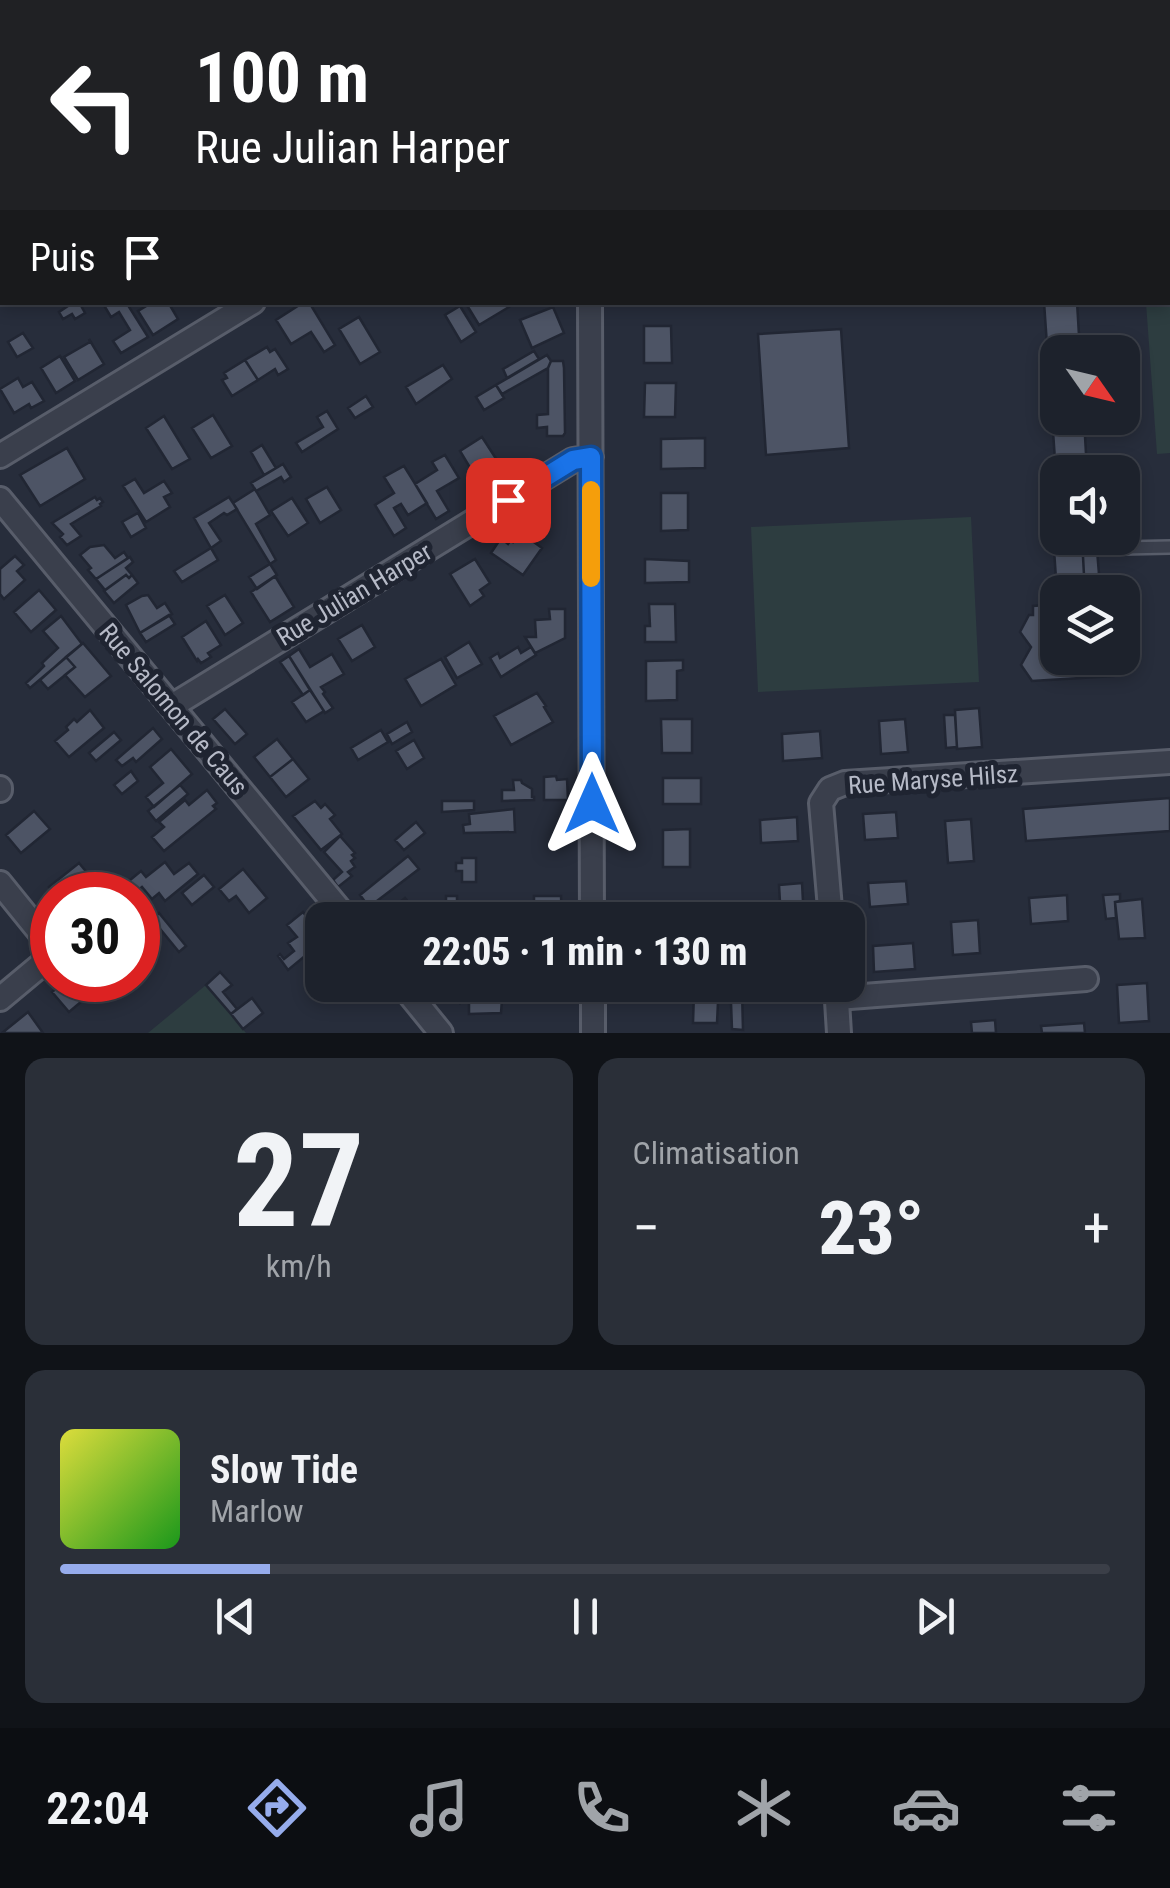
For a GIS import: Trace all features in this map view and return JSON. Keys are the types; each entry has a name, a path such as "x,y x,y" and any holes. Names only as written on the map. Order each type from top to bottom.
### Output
{"street":[{"path":"0,456 248,305"},
{"path":"590,305 592,902"},
{"name":"Rue Julian Harper","path":"172,706 573,460 591,457"},
{"name":"Rue Salomon de Caus","path":"0,498 333,902"},
{"name":"Rue Maryse Hilsz","path":"829,902 821,804 830,789 845,783 1170,762"},
{"path":"0,883 51,946 42,964 0,999"},
{"path":"865,990 1086,978"},
{"path":"416,1002 442,1033"},
{"path":"593,1002 593,1033"},
{"path":"838,1002 840,1033"}],"lane":[{"path":"1140,548 1170,547"}],"shaded area":[{"path":"1146,305 1170,305 1170,453 1157,454"},
{"path":"971,517 979,682 758,692 751,527"},
{"path":"206,985 246,1033 148,1033"}],"building":[{"path":"70,305 81,305 85,313 75,319 72,314 63,319 59,312"},
{"path":"104,305 128,305 148,337 121,353 113,341 130,330 119,312 111,317"},
{"path":"148,305 170,305 178,319 153,335 138,311"},
{"path":"299,305 311,305 335,345 324,352 311,332 291,344 276,320"},
{"path":"467,305 508,305 509,307 479,325"},
{"path":"1044,305 1077,305 1079,335 1046,335"},
{"path":"460,306 476,332 461,342 445,315"},
{"path":"553,307 564,333 532,348 520,320"},
{"path":"359,317 380,352 360,364 339,329"},
{"path":"644,326 671,326 672,363 644,363"},
{"path":"841,329 849,448 766,455 758,334"},
{"path":"23,333 33,348 17,357 8,342"},
{"path":"89,339 104,364 78,380 64,357 90,342"},
{"path":"267,347 270,352 275,349 288,369 278,375 275,369 258,380 245,360"},
{"path":"534,351 539,359 507,378 503,369"},
{"path":"547,355 551,361 548,368 502,394 496,385"},
{"path":"60,356 75,381 56,393 41,368"},
{"path":"245,360 258,380 232,396 222,380 227,378 224,373"},
{"path":"551,361 563,361 563,436 547,436 547,427 537,428 537,415 548,414"},
{"path":"443,365 452,379 416,404 406,387"},
{"path":"18,378 23,387 32,382 44,401 14,413 0,389"},
{"path":"645,383 676,383 675,417 644,417"},
{"path":"496,385 504,398 484,410 476,397"},
{"path":"366,396 373,407 355,418 348,408"},
{"path":"327,411 338,429 302,452 296,443 323,427 317,417"},
{"path":"213,415 232,446 211,458 192,428"},
{"path":"164,416 190,459 172,469 146,428"},
{"path":"1053,435 1085,435 1086,455 1055,455"},
{"path":"482,437 504,471 481,486 460,451"},
{"path":"705,438 705,468 661,469 661,439"},
{"path":"262,445 276,468 264,475 251,452"},
{"path":"67,448 85,479 40,506 20,475"},
{"path":"445,455 459,478 437,491 449,511 436,519 415,484 437,470 432,462"},
{"path":"283,464 291,477 284,482 281,477 256,491 251,483"},
{"path":"404,466 427,503 408,515 401,504 394,508 406,528 394,536 375,505 394,493 384,477"},
{"path":"135,479 144,493 164,481 172,493 164,497 170,507 146,522 123,486"},
{"path":"327,487 341,510 320,523 306,499"},
{"path":"255,489 270,515 256,524 276,560 270,564 233,503"},
{"path":"661,493 688,493 688,530 661,531"},
{"path":"95,497 103,502 101,506 71,524 81,536 67,545 52,523"},
{"path":"229,497 237,509 209,523 221,541 211,548 194,518"},
{"path":"292,498 308,523 288,536 271,511"},
{"path":"138,513 146,528 131,537 122,522"},
{"path":"520,532 542,548 523,575 491,553 501,538 508,544"},
{"path":"104,545 115,558 124,552 128,558 96,579 80,555 90,547"},
{"path":"211,548 218,560 182,582 174,571"},
{"path":"1054,555 1083,555 1084,575 1056,575"},
{"path":"1083,555 1097,555 1099,574 1084,575"},
{"path":"15,556 24,565 17,571 25,580 4,599 0,594 0,569"},
{"path":"130,557 133,562 126,568 132,575 105,590 96,579"},
{"path":"475,559 490,583 480,590 484,596 470,606 450,574"},
{"path":"645,559 689,561 689,582 645,583"},
{"path":"270,564 277,575 257,589 249,577"},
{"path":"132,575 138,583 114,603 104,591"},
{"path":"275,576 294,607 270,622 251,592"},
{"path":"39,590 56,610 31,632 14,612"},
{"path":"148,595 157,608 165,603 172,614 140,633 126,605"},
{"path":"225,595 243,623 225,635 207,606"},
{"path":"649,604 675,604 676,642 645,642 645,626 650,626"},
{"path":"1040,605 1040,675 1113,676 1032,681 1021,665 1031,647 1020,632 1029,615 1033,615 1033,606"},
{"path":"549,609 565,609 565,638 535,653 525,637 536,637 535,620 550,619"},
{"path":"169,615 175,624 146,642 140,633"},
{"path":"61,616 82,644 30,688 26,683 58,648 43,631"},
{"path":"206,621 221,645 201,663 182,637"},
{"path":"362,625 375,647 352,661 338,639"},
{"path":"469,642 482,664 457,678 445,657"},
{"path":"83,643 111,676 85,697 65,675 75,667 66,657"},
{"path":"518,647 521,653 531,647 536,655 501,677 490,658 498,653 500,658"},
{"path":"299,649 310,667 332,654 344,674 321,687 333,708 325,713 289,656"},
{"path":"289,656 310,690 303,695 280,662"},
{"path":"66,657 75,667 48,689 40,680"},
{"path":"441,659 456,685 421,706 405,679"},
{"path":"683,660 683,670 677,671 677,700 646,701 646,661"},
{"path":"310,690 324,711 306,722 292,702"},
{"path":"537,693 553,722 511,745 494,716"},
{"path":"979,708 982,747 957,749 955,710"},
{"path":"225,709 247,734 235,744 213,719"},
{"path":"90,710 104,728 69,757 55,741 74,719 77,722"},
{"path":"944,715 955,715 957,747 946,748"},
{"path":"661,719 692,719 692,753 662,753"},
{"path":"905,719 908,752 881,754 879,721"},
{"path":"407,722 412,732 392,744 387,734"},
{"path":"153,728 162,739 136,762 133,758 122,766 116,760"},
{"path":"381,730 388,742 358,760 351,748"},
{"path":"820,731 822,758 783,761 782,734"},
{"path":"114,732 121,740 96,761 89,753"},
{"path":"277,739 293,759 270,777 254,757"},
{"path":"414,740 424,758 407,769 396,751"},
{"path":"171,749 192,774 154,807 146,797 163,783 150,767"},
{"path":"293,759 309,779 286,797 270,777"},
{"path":"131,771 138,781 122,794 114,785"},
{"path":"556,776 557,780 567,779 568,800 544,800 544,777"},
{"path":"663,778 701,778 701,804 663,804"},
{"path":"513,780 521,780 532,789 534,800 502,801 502,790 514,790"},
{"path":"180,785 188,794 156,821 148,811"},
{"path":"207,790 217,803 213,806 216,809 164,851 152,837 164,827 159,822 185,800 189,805"},
{"path":"1170,798 1170,831 1026,841 1023,809"},
{"path":"315,801 321,808 325,804 335,815 330,819 342,834 321,850 293,816"},
{"path":"442,801 474,801 474,810 442,812"},
{"path":"514,809 515,832 464,833 463,825 470,824 469,814"},
{"path":"34,811 50,829 21,853 6,835"},
{"path":"896,812 898,838 865,840 863,814"},
{"path":"797,817 798,841 761,843 760,820"},
{"path":"971,819 974,861 948,863 945,821"},
{"path":"416,822 425,833 404,850 395,840"},
{"path":"690,829 690,867 663,867 663,830"},
{"path":"340,836 355,853 351,861 355,867 348,872 352,876 338,887 333,880 342,872 324,852"},
{"path":"408,856 419,869 376,902 365,902 360,895"},
{"path":"462,858 476,858 476,882 462,882 462,871 456,871 456,863 462,863"},
{"path":"165,862 174,874 189,863 198,874 165,901 160,894 160,872 152,872"},
{"path":"79,863 86,872 68,872"},
{"path":"243,869 267,898 249,913 236,896 229,901 219,889"},
{"path":"204,875 214,887 192,905 182,893"},
{"path":"906,881 908,904 870,907 868,883"},
{"path":"802,883 803,902 780,902 779,885"},
{"path":"1120,894 1120,901 1115,902 1116,918 1106,919 1103,895"},
{"path":"1067,895 1068,921 1031,924 1029,898"},
{"path":"446,896 457,896 457,902 446,902"},
{"path":"534,896 561,896 561,902 534,902"},
{"path":"1142,899 1145,938 1119,939 1115,902"},
{"path":"303,912 305,915 305,956 288,970 278,956 284,959 294,951 288,943 297,937 287,925"},
{"path":"160,914 186,946 179,952 160,929"},
{"path":"978,920 980,953 953,955 951,922"},
{"path":"913,943 915,969 874,972 873,946"},
{"path":"220,972 232,985 223,992 237,1009 231,1014 206,985"},
{"path":"1147,983 1149,1021 1119,1023 1117,985"},
{"path":"252,998 263,1013 243,1029 231,1014"},
{"path":"60,1002 81,1002 69,1012"},
{"path":"469,1002 502,1002 501,1013 469,1014"},
{"path":"694,1002 718,1002 717,1023 693,1023"},
{"path":"718,1002 742,1002 743,1030 732,1029 731,1003"},
{"path":"28,1012 43,1033 2,1033"},
{"path":"995,1020 996,1033 972,1033 971,1022"},
{"path":"1084,1023 1085,1033 1042,1033 1041,1026"}],"slow traffic":[{"path":"591,490 591,578"}],"route":[{"path":"508,500 573,460 591,457 592,804"}]}
